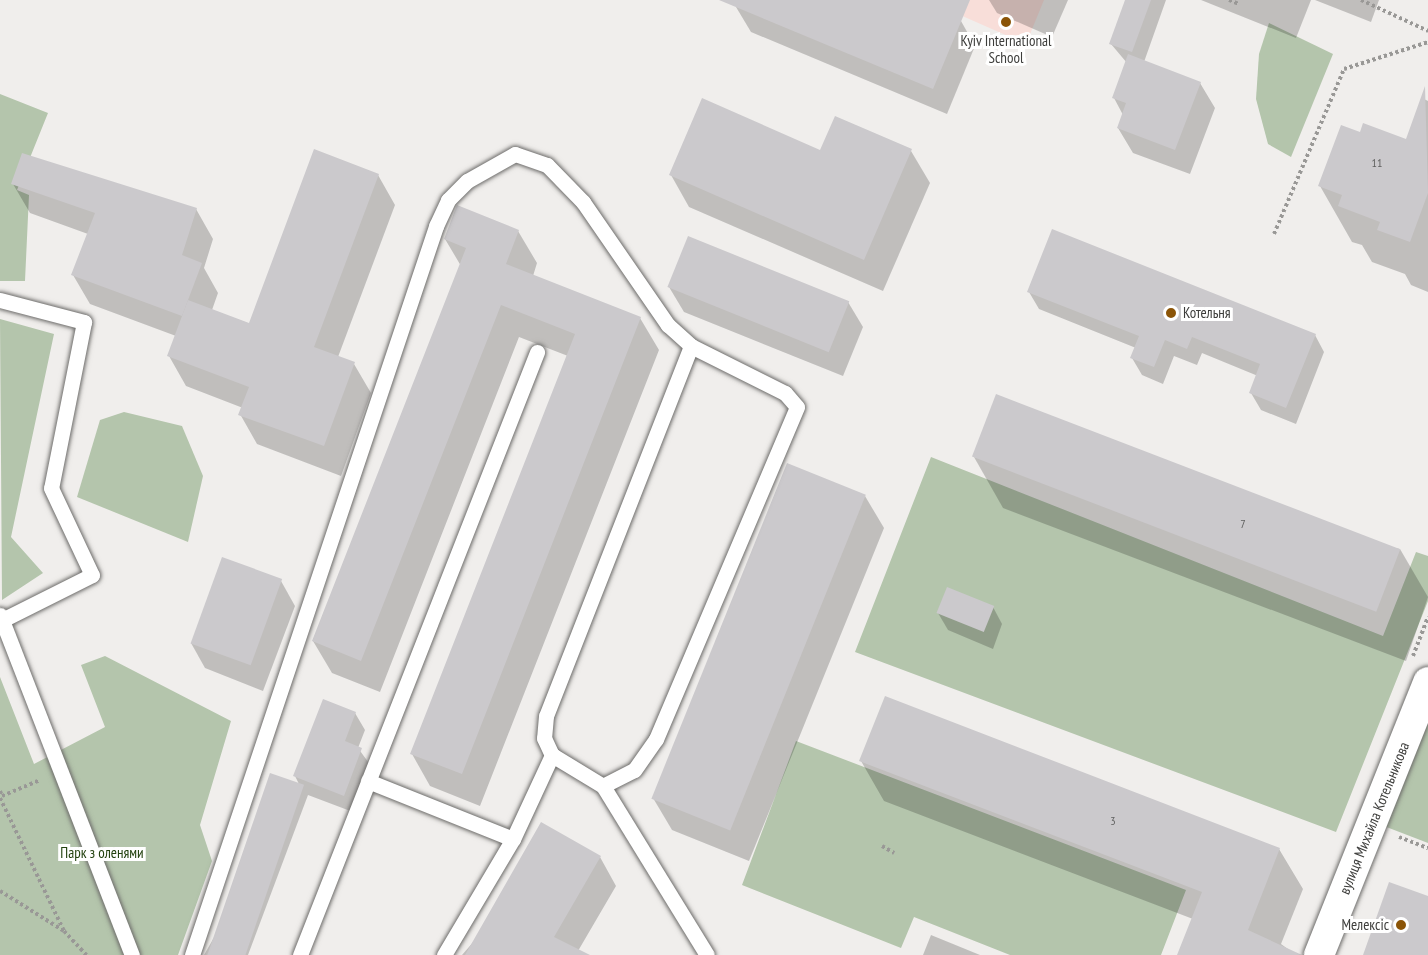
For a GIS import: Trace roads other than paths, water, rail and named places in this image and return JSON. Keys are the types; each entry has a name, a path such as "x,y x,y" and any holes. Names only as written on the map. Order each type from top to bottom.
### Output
{"street":[{"name":"вулиця Михайла Котельникова","path":"1319,955 1428,682"}],"lane":[{"path":"192,955 448,200 482,168 515,154 547,165 583,202 668,325 691,346 786,393 797,415 656,739 634,770 603,786"},
{"path":"0,300 84,322 51,488 92,575 3,616 132,955"},
{"path":"691,346 546,716 544,738 552,755 603,786 707,955"},
{"path":"300,955 537,352"},
{"path":"444,955 513,839 552,755"},
{"path":"368,781 513,839"}],"place":[{"name":"Kyiv International School","path":"1006,22"},
{"name":"Котельня","path":"1171,313"},
{"name":"Мелексіc","path":"1401,925"}],"park label":[{"name":"Парк з оленями","path":"102,853"}]}
